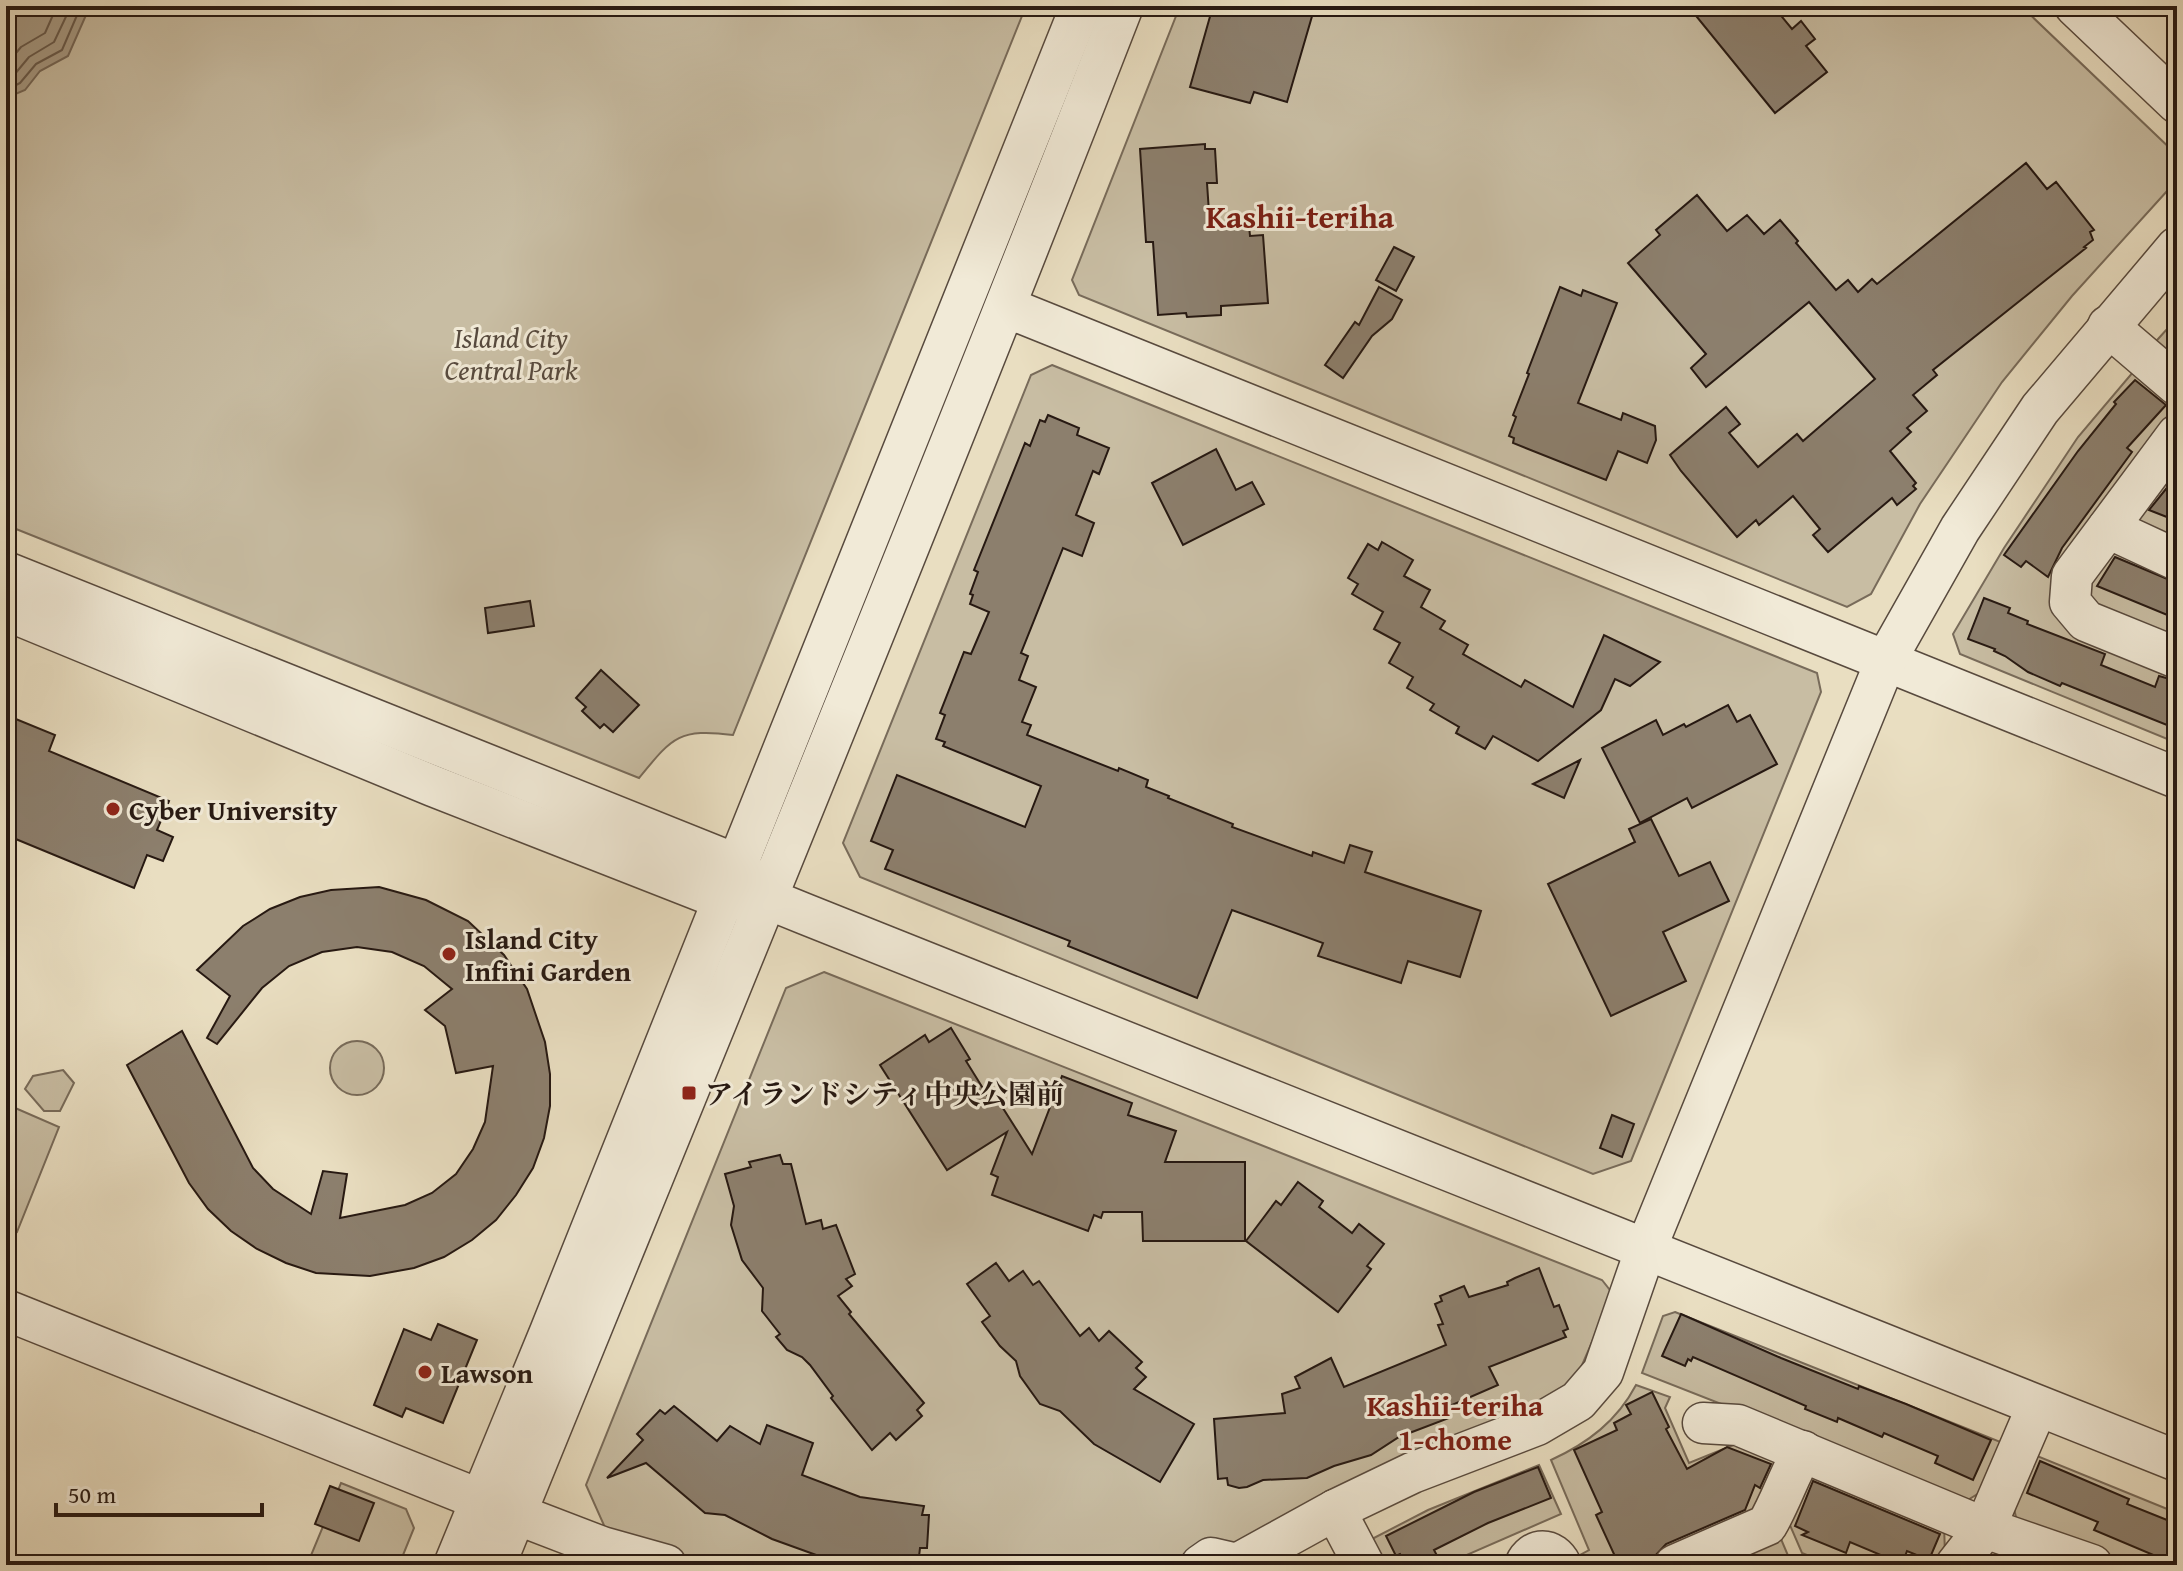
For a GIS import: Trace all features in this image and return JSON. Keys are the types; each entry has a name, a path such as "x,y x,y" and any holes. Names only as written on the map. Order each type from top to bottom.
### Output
{"street":[{"path":"495,1565 498,1507 731,882 1081,6"},
{"path":"454,1565 498,1507 688,1088 768,899 1006,307 1123,6"},
{"path":"2075,6 2177,103"},
{"path":"1225,1565 1412,1473 1537,1425 1578,1401 1603,1372 1645,1251 1886,660 1960,529 2040,409 2177,247"},
{"path":"1006,307 2177,778"},
{"path":"2108,326 2177,385"},
{"path":"2177,435 2072,576 2070,602 2086,621 2177,658"},
{"path":"2108,528 2177,560"},
{"path":"6,572 768,899 2177,1461"},
{"path":"6,610 433,786 731,882"},
{"path":"6,1310 498,1507 602,1547 666,1565"},
{"path":"1956,1565 1985,1528 2037,1407"},
{"path":"1703,1423 1738,1425 1985,1528 2092,1565"},
{"path":"1675,1565 1767,1525 1788,1476 1803,1451"},
{"path":"1335,1510 1364,1565"},
{"path":"1525,1565 1532,1554 1543,1551 1554,1554 1561,1565"}],"green space":[{"name":"Island City Central Park","path":"6,6 1026,6 733,735 700,733 678,739 660,753 639,778 6,525"},
{"path":"1180,6 2021,6 2177,155 2177,180 2072,296 2002,382 1920,504 1871,594 1847,607 1079,295 1072,280"},
{"path":"2177,318 2177,371 2149,349"},
{"path":"1052,365 1817,673 1821,692 1631,1161 1593,1174 860,877 843,843 1031,375"},
{"path":"2139,365 2176,400 2176,415 2110,501 2059,586 2177,670 2177,743 1960,654 1953,634 2004,548 2078,437"},
{"path":"2177,449 2177,547 2134,519"},
{"path":"2111,545 2177,572 2177,645 2094,613 2082,580"},
{"path":"824,972 1602,1280 1613,1294 1579,1372 1551,1401 1187,1565 717,1565 607,1532 586,1485 786,988"},
{"path":"357,1041 376,1049 384,1068 376,1087 357,1095 338,1087 330,1068 338,1049"},
{"path":"63,1070 74,1083 60,1111 44,1111 25,1089 33,1076"},
{"path":"6,1104 59,1127 17,1232 6,1227"},
{"path":"1675,1312 2003,1443 1984,1490 1958,1506 1739,1411 1642,1373 1663,1316"},
{"path":"1636,1385 1670,1397 1665,1408 1689,1463 1743,1441 1776,1459 1756,1518 1645,1565 1573,1565 1580,1555 1589,1550 1551,1460 1600,1430 1620,1410"},
{"path":"2032,1454 2177,1513 2177,1565 2122,1565 2019,1529 2012,1501"},
{"path":"1539,1465 1561,1514 1455,1560 1456,1565 1381,1565 1370,1540 1428,1510"},
{"path":"1811,1471 1944,1524 1945,1555 1932,1565 1831,1565 1802,1553 1786,1516"},
{"path":"341,1483 406,1509 414,1528 399,1565 307,1565"},
{"path":"1778,1532 1792,1565 1702,1565"}],"water":[{"path":"6,6 90,6 68,56 40,71 25,90 6,98"}],"building":[{"path":"1213,6 1315,6 1287,102 1254,92 1250,103 1190,87"},
{"path":"1688,6 1773,6 1792,29 1801,21 1815,39 1806,46 1827,72 1775,113"},
{"path":"1205,144 1205,149 1215,149 1217,183 1207,183 1210,227 1249,225 1250,236 1263,235 1268,303 1221,306 1221,315 1158,315 1153,242 1146,242 1140,149"},
{"path":"2026,163 2047,189 2056,182 2094,230 2090,232 2093,240 1933,370 1937,375 1913,395 1927,411 1907,428 1911,432 1890,451 1916,483 1913,486 1916,489 1897,505 1892,498 1828,552 1813,535 1820,529 1793,496 1759,525 1756,520 1737,537 1670,455 1726,407 1740,424 1729,433 1758,467 1797,434 1803,441 1875,379 1809,302 1706,387 1691,368 1706,354 1628,263 1660,235 1656,230 1697,195 1727,231 1747,215 1764,234 1780,220 1836,290 1848,280 1858,292 1872,279 1877,284"},
{"path":"1394,247 1414,257 1396,291 1376,280"},
{"path":"1379,287 1402,300 1392,319 1372,336 1343,378 1325,365 1355,322 1359,325"},
{"path":"1560,287 1581,296 1583,290 1617,303 1578,403 1621,420 1623,413 1655,426 1656,440 1647,463 1618,451 1606,480 1513,443 1514,438 1509,436 1527,373"},
{"path":"2135,380 2166,405 2127,448 2132,452 2062,548 2048,577 2026,561 2021,567 2004,555 2078,451 2116,404 2114,402"},
{"path":"1048,415 1079,428 1077,435 1109,448 1099,474 1093,471 1076,515 1094,523 1082,556 1063,548 1021,653 1028,656 1019,680 1036,687 1022,722 1031,725 1027,735 1148,780 1146,787 1168,798 1233,824 1232,827 1312,856 1313,852 1344,863 1350,845 1372,852 1365,872 1481,911 1460,977 1408,961 1401,983 1318,956 1323,943 1232,910 1197,998 1068,946 1070,941 885,869 893,850 871,841 897,775 1025,827 1041,786 943,746 945,742 936,739 945,715 940,713 964,652 971,654 989,612 970,604 973,595 970,594 978,572 974,570 1025,443 1030,446 1040,420 1045,422"},
{"path":"1216,449 1236,490 1252,482 1264,504 1183,545 1152,483"},
{"path":"2170,484 2177,486 2177,521 2149,510"},
{"path":"1382,542 1413,560 1404,576 1430,590 1421,607 1445,621 1440,629 1468,645 1463,654 1521,687 1525,680 1573,707 1604,635 1660,662 1630,686 1615,679 1601,710 1538,761 1493,736 1485,749 1456,733 1459,727 1430,710 1434,704 1407,688 1413,677 1389,663 1400,643 1374,629 1383,612 1352,594 1358,584 1348,578 1368,544 1378,550"},
{"path":"2115,557 2177,583 2177,619 2097,586"},
{"path":"1984,598 2010,608 2008,613 2028,621 2027,624 2105,654 2101,665 2155,687 2159,676 2177,681 2177,729 2062,683 2060,686 2028,672 1995,649 1968,639"},
{"path":"530,601 534,626 488,633 485,608"},
{"path":"601,670 639,705 613,732 604,724 600,728 582,711 586,707 576,698"},
{"path":"1728,705 1737,722 1750,715 1777,764 1692,808 1687,798 1640,823 1602,748 1656,720 1663,735"},
{"path":"6,715 55,735 49,751 169,801 157,830 173,837 163,861 147,855 134,888 6,835"},
{"path":"1580,760 1564,798 1533,784 1553,774"},
{"path":"1651,819 1679,876 1710,862 1729,901 1663,932 1686,981 1611,1016 1548,884 1635,842 1629,829"},
{"path":"379,887 426,900 468,921 504,955 527,989 545,1042 550,1074 550,1106 544,1138 533,1168 496,1220 472,1240 444,1257 414,1268 370,1276 316,1273 257,1249 231,1231 208,1209 189,1183 127,1065 182,1031 253,1168 273,1189 311,1214 323,1171 347,1174 340,1218 405,1205 432,1193 456,1174 473,1149 485,1122 493,1066 456,1073 445,1026 425,1010 452,989 424,966 392,952 357,947 322,952 289,966 262,988 217,1044 207,1038 230,996 197,970 243,926 270,909 300,897 331,890"},
{"path":"951,1028 970,1059 966,1061 989,1098 994,1094 1032,1154 1062,1076 1132,1103 1128,1115 1176,1131 1165,1162 1245,1162 1245,1241 1143,1241 1142,1212 1103,1212 1101,1218 1094,1215 1088,1231 992,1195 998,1177 991,1174 1007,1132 947,1170 880,1065 925,1035 929,1042"},
{"path":"1612,1115 1634,1124 1622,1157 1600,1148"},
{"path":"780,1155 783,1164 791,1164 806,1224 821,1220 823,1229 836,1225 855,1274 846,1279 852,1286 838,1296 851,1312 849,1314 924,1403 917,1410 922,1416 896,1440 890,1433 872,1450 831,1398 833,1396 810,1365 787,1350 776,1337 780,1334 762,1311 763,1288 742,1260 731,1225 734,1206 725,1174 751,1167 749,1162"},
{"path":"1298,1182 1323,1201 1319,1207 1352,1233 1359,1224 1384,1244 1367,1266 1371,1269 1338,1312 1246,1241 1276,1201 1281,1205"},
{"path":"996,1263 1009,1281 1023,1271 1033,1285 1039,1281 1080,1336 1089,1328 1099,1341 1109,1331 1142,1362 1136,1368 1146,1377 1134,1389 1194,1424 1160,1482 1094,1444 1060,1411 1040,1404 1020,1376 1016,1361 982,1322 990,1316 967,1284"},
{"path":"1539,1268 1554,1307 1559,1305 1568,1329 1563,1331 1566,1337 1489,1367 1498,1385 1445,1408 1449,1418 1399,1437 1371,1455 1307,1478 1263,1480 1239,1488 1228,1485 1227,1478 1218,1479 1214,1419 1285,1413 1282,1394 1300,1388 1295,1377 1331,1358 1344,1387 1446,1345 1438,1325 1443,1324 1435,1304 1442,1301 1440,1296 1464,1286 1469,1297 1508,1285 1507,1282"},
{"path":"1681,1314 1781,1358 1858,1389 1859,1386 1906,1404 1991,1440 1973,1480 1935,1463 1938,1456 1884,1433 1882,1437 1838,1418 1837,1422 1693,1357 1691,1361 1688,1359 1685,1366 1662,1356"},
{"name":"Lawson","path":"438,1324 477,1340 443,1423 406,1408 402,1417 374,1405 404,1329 431,1340"},
{"path":"1652,1392 1669,1427 1666,1429 1687,1469 1727,1447 1771,1464 1760,1488 1755,1485 1745,1510 1666,1544 1655,1556 1636,1565 1619,1565 1596,1515 1602,1512 1574,1450 1617,1430 1614,1423 1631,1414 1626,1405"},
{"path":"674,1406 717,1441 730,1426 760,1444 767,1425 813,1443 802,1475 860,1497 924,1506 922,1515 929,1515 927,1548 920,1548 918,1565 853,1565 772,1539 725,1515 705,1513 646,1463 607,1478 643,1440 637,1434 660,1410 665,1414"},
{"path":"2040,1461 2129,1499 2127,1504 2177,1524 2177,1565 2094,1530 2098,1522 2027,1493"},
{"path":"1538,1467 1551,1498 1488,1523 1434,1550 1442,1565 1406,1565 1400,1554 1396,1556 1386,1536 1474,1492"},
{"path":"1813,1481 1940,1534 1929,1560 1907,1551 1902,1564 1850,1542 1846,1553 1802,1535 1808,1532 1795,1526"},
{"path":"330,1486 374,1503 359,1541 315,1524"}],"place":[{"name":"Cyber University","path":"113,809"},
{"name":"Island City Infini Garden","path":"449,954"},
{"name":"アイランドシティ中央公園前","path":"689,1093"},
{"name":"Lawson","path":"425,1372"}],"district":[{"name":"Kashii-teriha","path":"1300,216"},
{"name":"Kashii-teriha 1-chome","path":"1455,1422"}]}
